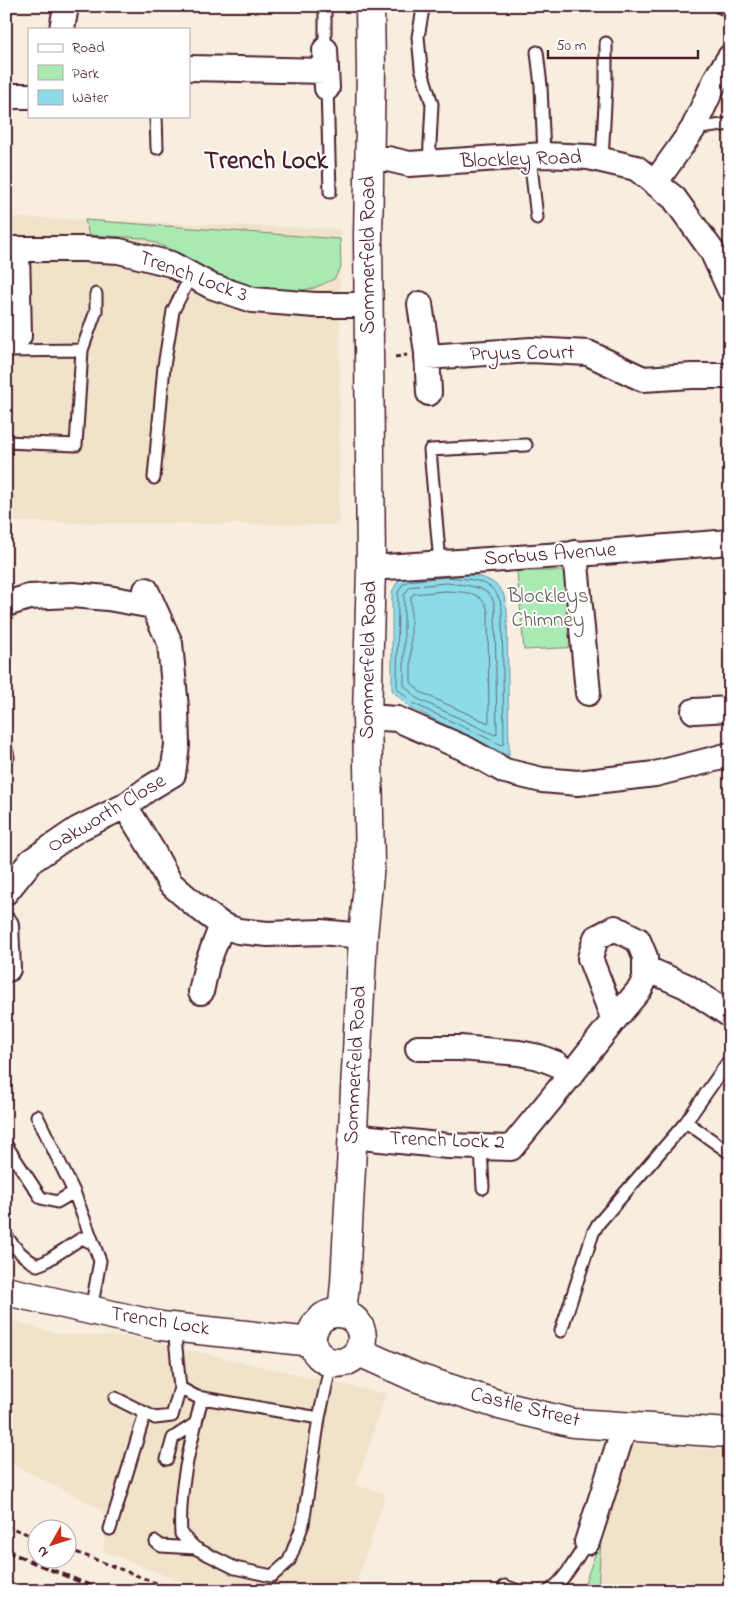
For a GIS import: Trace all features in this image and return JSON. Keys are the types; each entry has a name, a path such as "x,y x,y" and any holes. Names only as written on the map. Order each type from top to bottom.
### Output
{"street":[{"path":"62,28 66,6"},
{"name":"Sommerfeld Road","path":"342,1314 363,936 370,864 367,717 371,568 368,305 370,6"},
{"path":"656,183 693,128 717,77 730,57"},
{"path":"190,68 326,70"},
{"path":"6,96 28,96"},
{"name":"Blockley Road","path":"369,159 388,159 409,164 537,156 590,157 636,168 674,198 712,251 730,290"},
{"name":"Trench Lock 3","path":"13,343 12,249 119,251 171,264 211,286 253,300 368,305"},
{"path":"420,304 427,357 429,393"},
{"name":"Pryus Court","path":"427,357 531,350 588,353 643,380 692,376 730,376"},
{"name":"Sorbus Avenue","path":"371,568 730,542"},
{"path":"575,554 588,693"},
{"name":"Oakworth Close","path":"6,604 29,597 72,595 108,598 149,598 170,643 176,708 177,745 173,774 125,806 78,829 31,861 6,892"},
{"path":"694,711 730,708"},
{"path":"367,717 397,719 466,749 506,771 542,780 578,782 655,774 730,755"},
{"path":"125,806 151,848 170,884 222,925 238,931 258,933 321,932 363,936"},
{"path":"6,925 8,969"},
{"path":"201,992 208,964 222,925"},
{"name":"Trench Lock 2","path":"352,1136 448,1146 511,1148 640,989 645,979 645,957 638,940 614,928 596,938 590,958 614,1020"},
{"path":"645,968 686,986 730,1015"},
{"path":"418,1048 460,1048 539,1056 557,1064 570,1076"},
{"name":"Trench Lock","path":"7,1291 174,1328 312,1342"},
{"path":"334,1313 350,1316 360,1328 362,1336 359,1352 354,1358 340,1364 331,1363 318,1356 312,1342 315,1326 320,1320 334,1313"},
{"name":"Castle Street","path":"359,1352 415,1377 503,1406 573,1423 730,1433"},
{"path":"587,1542 625,1425"}],"lane":[{"path":"325,6 330,192"},
{"path":"718,6 730,11"},
{"path":"423,9 418,37 421,68 432,104 429,163"},
{"path":"602,160 606,43"},
{"path":"537,52 541,86 537,156 537,218"},
{"path":"156,118 157,148"},
{"path":"693,128 730,124"},
{"path":"154,478 164,366 173,311 191,275"},
{"path":"6,442 76,444 82,350 96,311 96,294"},
{"path":"13,343 82,350"},
{"path":"440,563 430,450 526,445"},
{"path":"561,1331 593,1232 686,1122 730,1059"},
{"path":"37,1116 74,1192 100,1261 91,1310"},
{"path":"686,1122 730,1153"},
{"path":"6,1145 41,1198 57,1202 74,1192"},
{"path":"481,1147 483,1188"},
{"path":"6,1236 32,1263 37,1265 45,1262 82,1238 94,1244"},
{"path":"115,1398 155,1418 172,1416 180,1388 174,1328"},
{"path":"202,1398 187,1459 179,1512 181,1534 195,1548 235,1568 272,1576 289,1561 303,1524 319,1418 331,1363"},
{"path":"180,1388 197,1397 319,1418"},
{"path":"110,1529 145,1413"},
{"path":"167,1459 173,1438 196,1422"},
{"path":"156,1542 161,1546 195,1548"},
{"path":"549,1591 554,1588 571,1567 587,1542"},
{"path":"505,1586 518,1591"}],"path":[{"path":"6,1526 28,1534"},
{"path":"78,1553 177,1591"}],"shaded area":[{"path":"6,217 340,229 339,525 6,522"},
{"path":"6,1318 58,1334 131,1337 386,1394 356,1485 386,1494 354,1591 204,1591 103,1551 106,1526 104,1514 97,1507 6,1461"},
{"path":"634,1443 730,1451 730,1591 598,1591 601,1538"}],"green space":[{"path":"85,220 340,239 341,267 334,279 314,288 291,292 254,290 222,279 183,255 144,238 89,235"},
{"name":"Blockleys Chimney","path":"517,571 572,571 580,647 524,650"},
{"path":"601,1538 598,1591 582,1591"}],"water":[{"path":"447,572 478,576 492,582 504,595 507,609 509,756 409,707 392,690 392,592 398,581 406,576"}],"railway":[{"path":"6,1551 103,1591"}],"district":[{"name":"Trench Lock","path":"266,162"}]}
